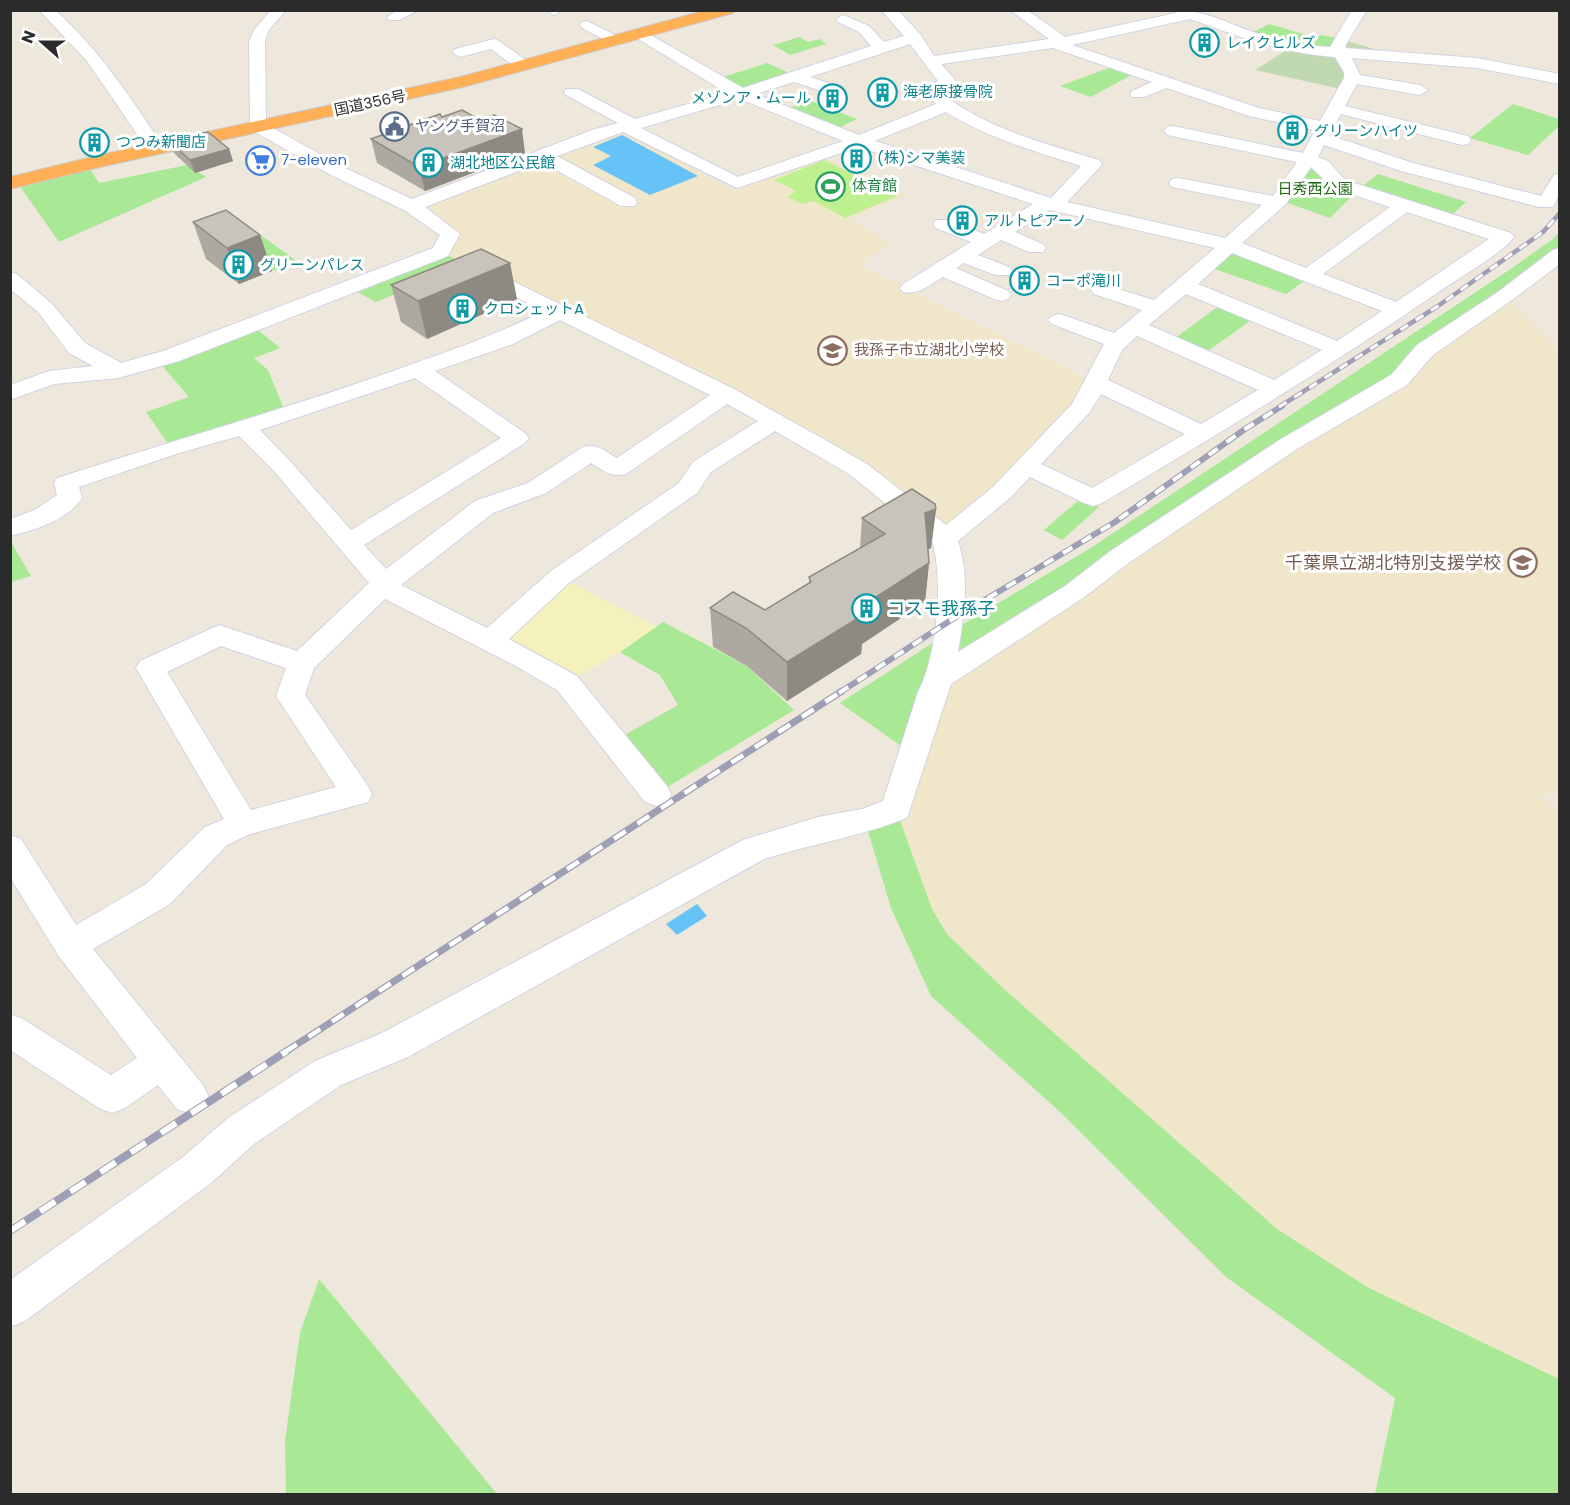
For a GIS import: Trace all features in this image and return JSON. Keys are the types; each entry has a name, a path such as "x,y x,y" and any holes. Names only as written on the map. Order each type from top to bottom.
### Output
{"highway":[{"name":"国道356号","path":"10,183 156,148 415,94 726,10"}],"street":[{"path":"46,10 68,28 114,84 156,148"},
{"path":"10,393 49,378 118,371 171,356 441,252 450,234 411,206 339,172 258,126 257,42 261,30 279,10"},
{"path":"394,17 412,10"},
{"path":"888,10 915,37 930,62 949,82 934,88 933,94 946,106 978,123 1010,136 1094,164 1051,204 961,255 910,288"},
{"path":"945,539 1002,492 1081,408 1096,383 1112,348 1185,286 1288,189 1308,159 1352,78 1352,72 1341,46 1359,10"},
{"path":"930,62 1135,29 1186,12 1281,46 1319,53 1341,46 1477,63 1560,79"},
{"path":"1018,16 1059,43 1166,82 1546,203 1560,179"},
{"path":"843,19 864,29 881,48"},
{"path":"587,25 616,41"},
{"path":"640,34 741,94 859,141 1051,204 1229,244 1397,310"},
{"path":"411,206 597,134 741,94 915,37"},
{"path":"460,52 494,44 524,66"},
{"path":"795,76 837,91"},
{"path":"1352,78 1420,90"},
{"path":"1138,93 1166,82"},
{"path":"572,92 737,183 859,141 946,106"},
{"path":"1335,108 1462,140"},
{"path":"1026,466 1092,498 1203,434 1275,389 1504,237 1339,184 1322,165 1308,159 1173,131"},
{"path":"543,155 628,202"},
{"path":"1178,183 1275,202"},
{"path":"1309,275 1403,206"},
{"path":"943,224 1036,248"},
{"path":"10,1306 197,1170 240,1131 328,1073 395,1046 754,849 818,830 865,821 896,809 932,692 940,677 948,633 951,570 945,539 858,469 726,394 441,252"},
{"path":"940,677 1074,592 1121,556 1289,444 1399,380 1425,350 1513,290 1560,254"},
{"path":"961,255 1002,271"},
{"path":"940,268 1001,295"},
{"path":"10,278 45,308 77,348 118,371"},
{"path":"1185,286 1338,349"},
{"path":"1101,290 1158,308"},
{"path":"10,528 44,516 70,498 66,483 171,448 244,428 418,370 505,339 561,310"},
{"path":"1059,320 1118,342"},
{"path":"1135,327 1275,389"},
{"path":"349,543 517,438 418,370"},
{"path":"1096,383 1203,434"},
{"path":"70,945 158,894 216,836 243,824 357,794 290,696 302,663 383,585 484,507 537,488 591,452 617,469 726,394"},
{"path":"490,641 560,577 688,488 702,467 773,422"},
{"path":"244,428 281,465 383,585 567,683 656,794"},
{"path":"243,824 150,668 219,635 302,663"},
{"path":"10,848 70,945 190,1097"},
{"path":"10,1030 112,1096 162,1061"}],"shaded area":[{"name":"我孫子市立湖北小学校","path":"623,132 735,191 824,156 908,195 850,219 892,244 857,264 1096,383 945,539 858,469 441,252 450,233 424,208"},
{"path":"1505,296 1559,350 1560,787 1543,798 1560,814 1559,1379 1367,1287 1277,1229 1004,989 947,934 932,909 896,809 940,677"}],"green space":[{"path":"1269,24 1317,38 1321,35 1341,39 1341,53 1247,35"},
{"path":"800,37 808,42 820,39 826,44 790,55 773,45"},
{"path":"1341,39 1394,55 1342,53 1352,72 1345,90 1255,70 1290,48 1341,53"},
{"path":"767,63 796,76 741,94 720,78"},
{"path":"1117,65 1137,72 1091,97 1060,86"},
{"path":"808,100 857,119 833,131 782,111"},
{"path":"1513,104 1559,119 1559,126 1528,155 1470,138"},
{"name":"日秀西公園","path":"1308,159 1358,190 1330,218 1279,200"},
{"name":"体育館","path":"824,160 897,196 845,218 814,201 802,204 787,197 796,191 774,180"},
{"path":"87,164 99,183 187,165 206,177 59,242 17,182"},
{"path":"1378,174 1466,202 1452,215 1358,190"},
{"path":"1559,231 1559,254 1399,380 940,677 914,755 840,703 948,633 1089,549 1515,266 1554,238"},
{"path":"262,236 298,262 273,271 239,246"},
{"path":"1229,245 1304,281 1286,294 1206,266"},
{"path":"441,252 467,265 376,302 350,288"},
{"path":"1224,302 1257,316 1201,356 1170,342"},
{"path":"253,326 280,348 254,358 268,370 286,414 171,448 146,412 189,397 157,360"},
{"path":"1079,500 1099,507 1062,540 1044,530"},
{"path":"11,542 31,576 10,582"},
{"path":"663,622 747,666 794,710 656,794 614,741 678,705 660,675 620,652"},
{"path":"896,809 932,909 947,934 1004,989 1277,1229 1367,1287 1559,1379 1559,1494 1375,1494 1395,1398 1226,1277 1059,1111 931,996 891,908 865,821"},
{"path":"319,1279 497,1494 286,1494 285,1441 300,1333"}],"sand":[{"path":"560,577 656,627 620,652 567,683 490,641"}],"water":[{"path":"622,135 698,176 650,195 593,165 611,156 593,147"},
{"path":"697,904 707,916 677,935 666,924"}],"building":[{"path":"462,110 480,120 494,115 522,129 419,167 371,139 440,114 442,117"},
{"path":"208,132 229,149 190,160 169,141"},
{"path":"226,210 260,235 227,248 193,222"},
{"path":"481,249 510,263 418,301 391,285"},
{"path":"912,489 935,504 936,509 925,513 929,563 859,608 863,615 787,662 746,628 710,608 733,592 765,610 811,582 809,577 885,534 862,518"}],"railway":[{"path":"1279,407 1438,306 1543,232 1560,213"},
{"path":"839,693 948,622 1115,522 1245,429 1282,406"},
{"path":"285,1052 842,691"},
{"path":"10,1231 287,1051"}],"place":[{"name":"レイクヒルズ","path":"1205,43"},
{"name":"海老原接骨院","path":"882,92"},
{"name":"メゾンア・ムール","path":"832,98"},
{"name":"ヤング手賀沼","path":"394,126"},
{"name":"グリーンハイツ","path":"1293,131"},
{"name":"つつみ新聞店","path":"95,142"},
{"name":"(株)シマ美装","path":"856,158"},
{"name":"7-eleven","path":"260,160"},
{"name":"湖北地区公民館","path":"429,163"},
{"name":"体育館","path":"831,186"},
{"name":"アルトピアーノ","path":"963,221"},
{"name":"グリーンパレス","path":"239,265"},
{"name":"コーポ滝川","path":"1025,281"},
{"name":"クロシェットA","path":"463,309"},
{"name":"我孫子市立湖北小学校","path":"833,350"},
{"name":"千葉県立湖北特別支援学校","path":"1522,563"},
{"name":"コスモ我孫子","path":"866,609"}]}
